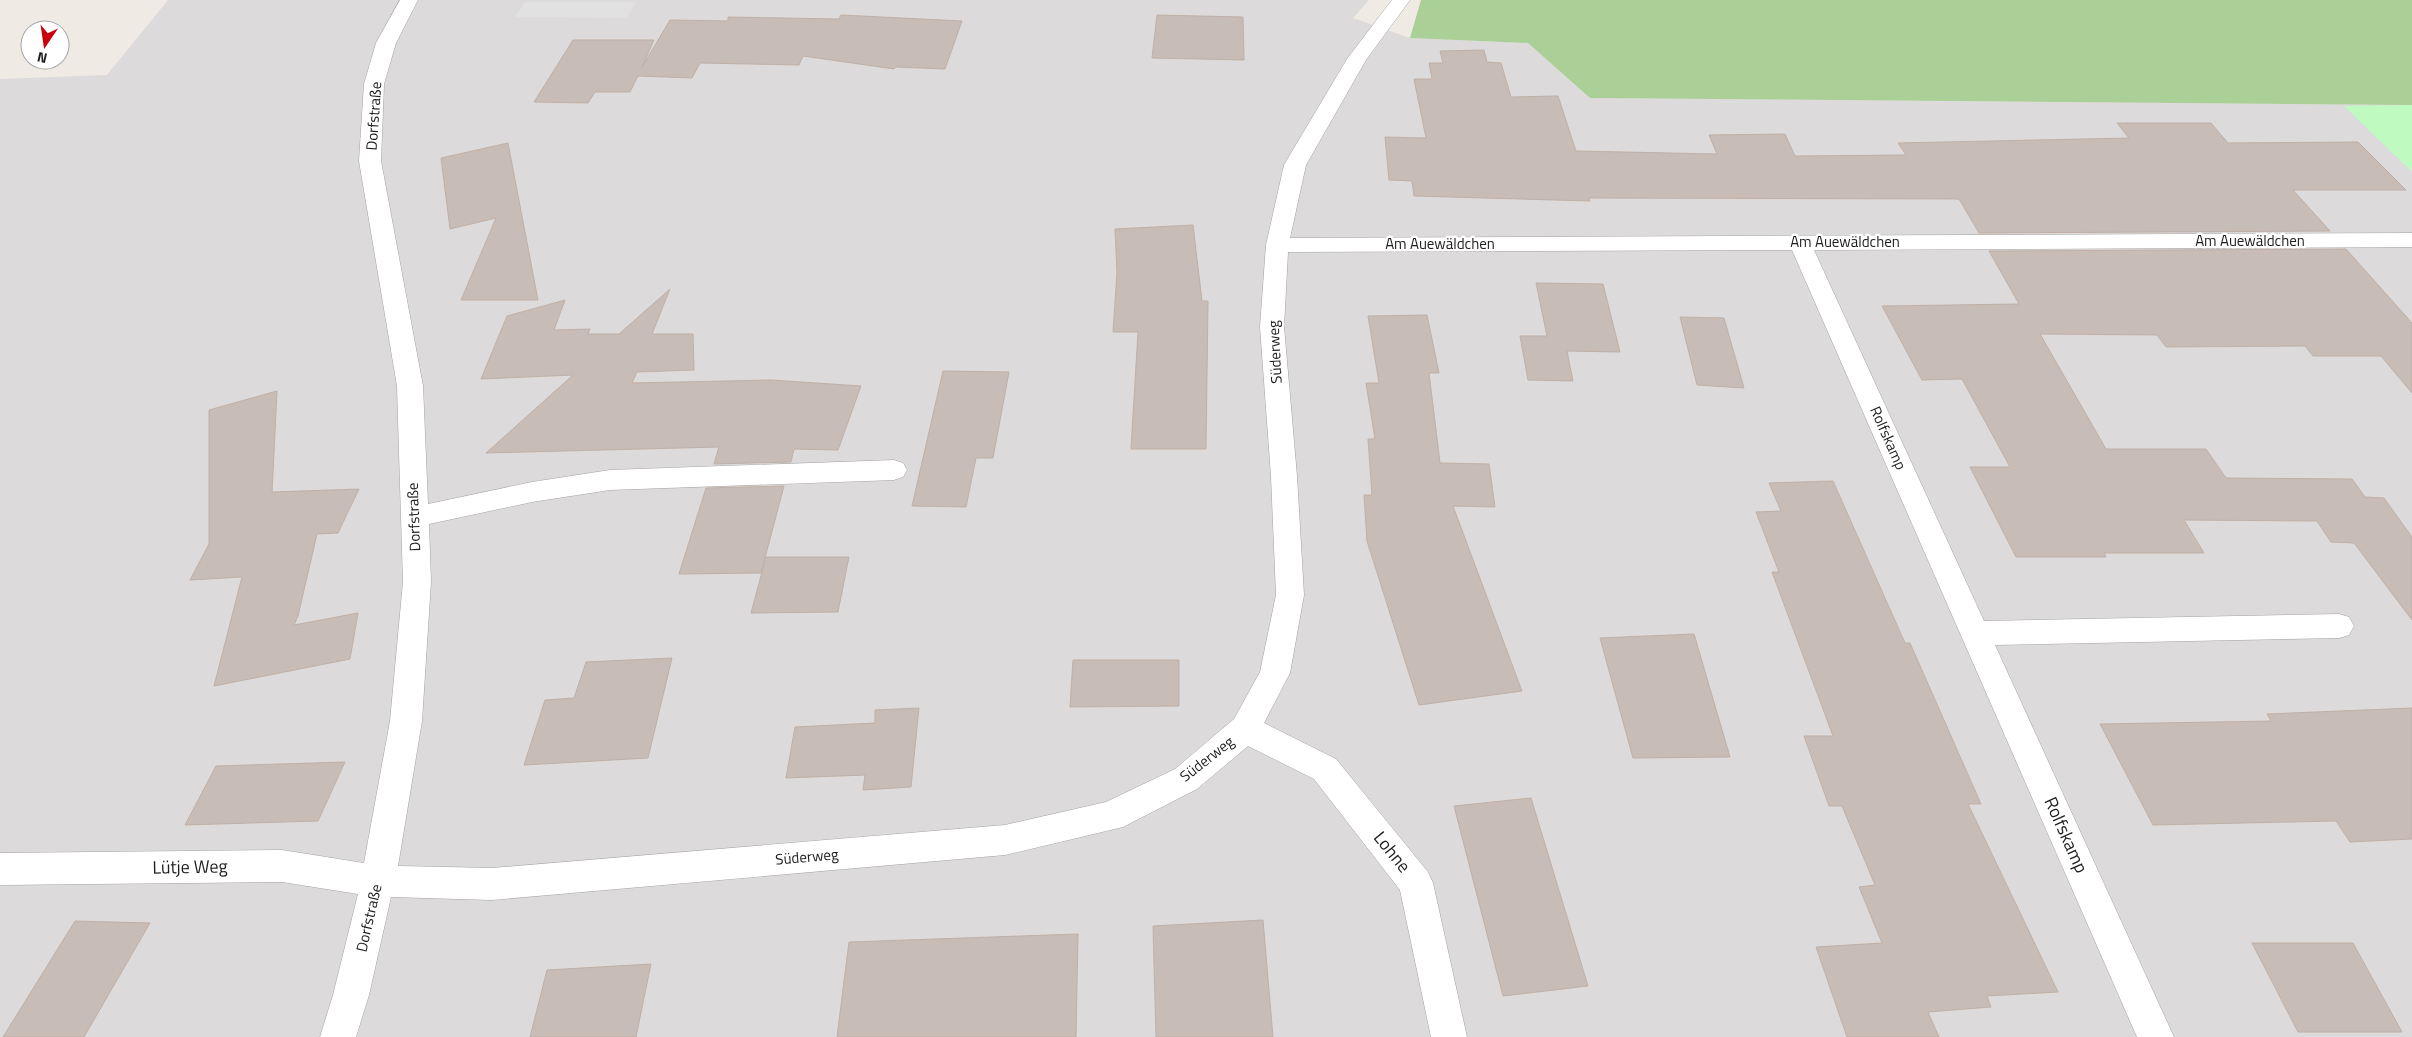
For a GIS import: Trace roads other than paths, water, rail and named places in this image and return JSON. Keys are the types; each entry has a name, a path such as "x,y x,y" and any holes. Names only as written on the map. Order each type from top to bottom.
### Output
{"street":[{"name":"Dorfstraße","path":"338,1037 351,995 378,881 406,721 417,582 410,386 370,161 374,84 386,43 409,0"},
{"name":"Süderweg","path":"378,881 492,884 1005,840 1111,816 1186,779 1245,729 1276,673 1290,594 1284,476 1272,327 1277,245 1295,165 1357,59 1401,0"},
{"name":"Am Auewäldchen","path":"1277,245 2412,240"},
{"name":"Rolfskamp","path":"1800,242 2156,1037"},
{"path":"414,517 532,492 610,480 894,470"},
{"path":"1976,633 2338,626"},
{"name":"Lohne","path":"1245,729 1325,769 1416,883 1449,1037"},
{"name":"Lütje Weg","path":"0,869 282,866 378,881"}]}
